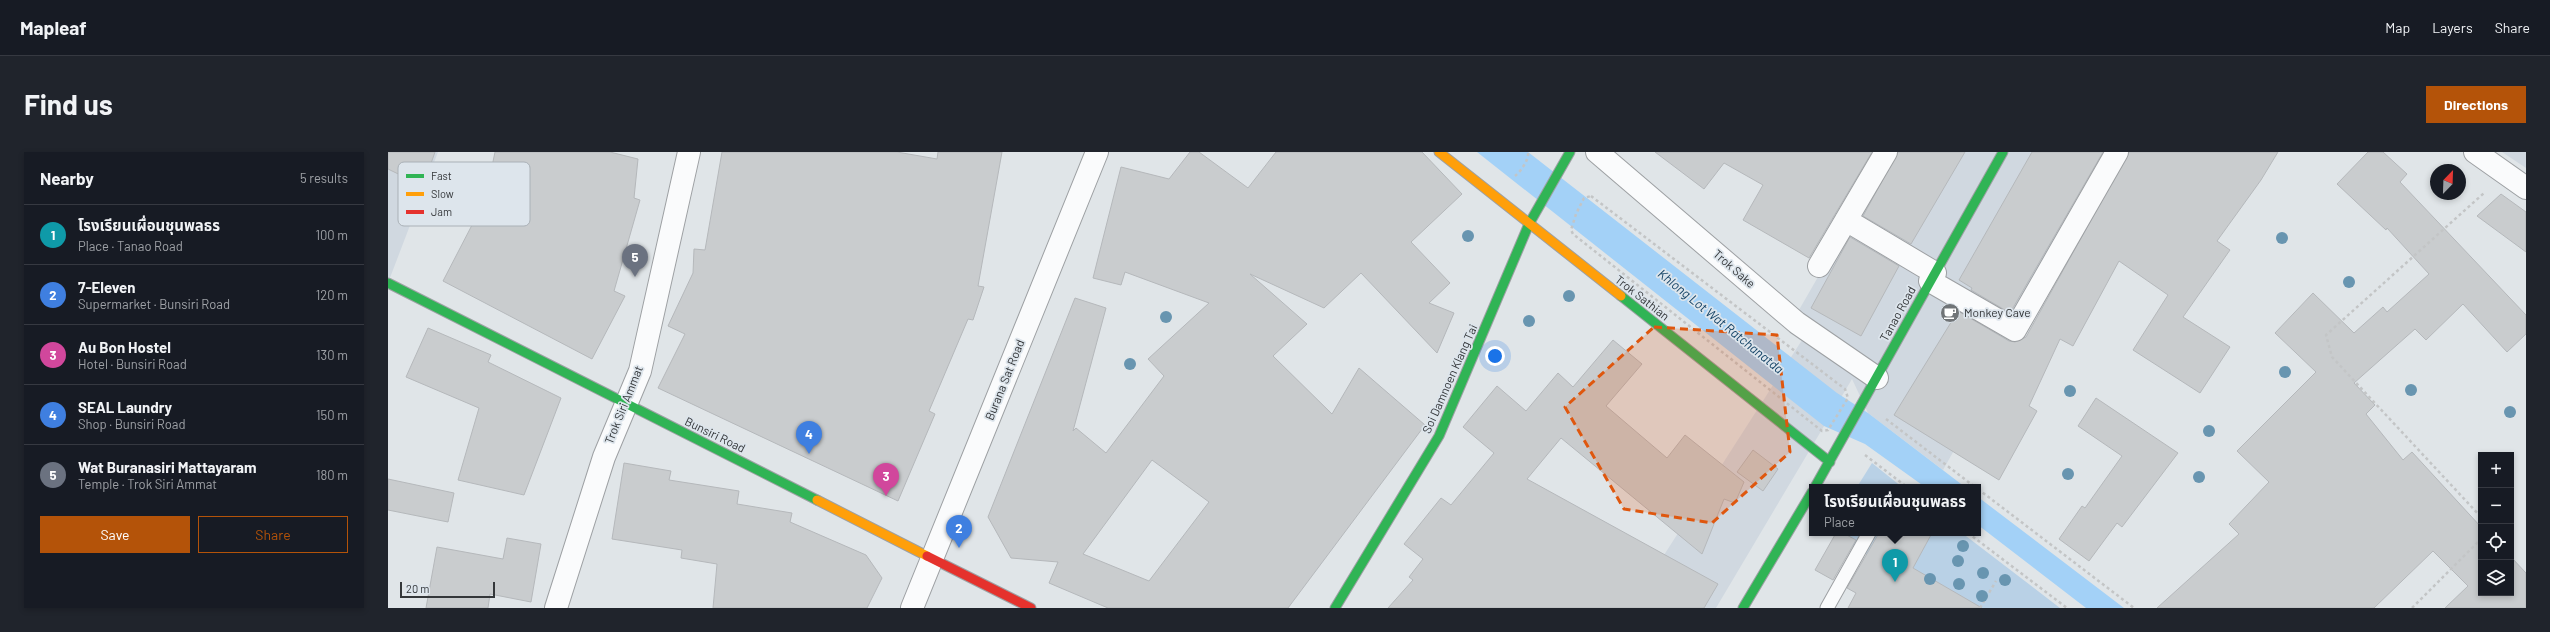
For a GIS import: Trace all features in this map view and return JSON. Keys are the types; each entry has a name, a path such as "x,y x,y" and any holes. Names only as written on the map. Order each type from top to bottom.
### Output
{"street":[{"name":"Trok Siri Ammat","path":"556,608 604,457 640,371 689,152"},
{"name":"Burana Sat Road","path":"912,608 934,557 1097,152"},
{"name":"Trok Sathian","path":"1439,152 1830,462"},
{"name":"Soi Damnoen Klang Tai","path":"1335,608 1439,436 1529,224 1570,152"},
{"name":"Trok Sake","path":"1597,152 1797,323 1877,378"},
{"path":"1819,266 1886,152"},
{"name":"Tanao Road","path":"1817,484 2003,152"},
{"path":"1846,220 2016,330 2117,152"},
{"path":"2475,152 2526,188"},
{"name":"Bunsiri Road","path":"388,283 626,405 934,557 1031,608"},
{"path":"1743,608 1809,497"}],"lane":[{"path":"1827,608 1867,536"}],"path":[{"path":"1522,168 1528,152"},
{"path":"2478,514 2332,356 2326,335 2505,174"},
{"path":"1576,214 1584,198 1591,196"},
{"path":"1884,418 1971,484"},
{"path":"1862,453 1903,484"},
{"path":"1981,491 2134,608"},
{"path":"1972,536 2067,608"},
{"path":"2412,608 2478,542"},
{"path":"1980,608 1996,581"}],"highlighted area":[{"path":"1654,327 1777,335 1790,452 1712,523 1624,509 1565,407"}],"shaded area":[{"path":"388,152 438,152 434,162 398,162 398,226 410,226 388,283"},
{"path":"1890,152 2122,152 1943,470 1868,413 1852,379 1716,608 1630,608 1802,340 1788,329"},
{"path":"2502,152 2526,152 2526,168"},
{"path":"1872,463 1898,484 1859,484"},
{"path":"1836,536 1966,536 2060,608 1958,608"}],"water":[{"name":"Khlong Lot Wat Ratchanatda","path":"1477,152 1528,152 1837,393 1868,413 1961,484 1921,484 1865,444 1824,426"},
{"path":"1981,499 2124,608 2086,608 1981,527"}],"building":[{"path":"388,152 435,152 431,162 398,162 398,174 388,169"},
{"path":"495,152 610,152 638,159 634,198 640,200 614,291 625,296 592,359 443,281 472,226 530,226 530,162 493,162"},
{"path":"722,152 897,152 937,159 938,152 1002,152 978,286 984,287 973,320 968,319 929,411 935,414 898,501 658,388 685,334 668,326 693,273 694,249 705,250"},
{"path":"1190,152 1199,152 1248,188 1276,152 1422,152 1462,194 1411,242 1450,283 1429,303 1454,313 1437,353 1361,273 1324,308 1250,274 1307,324 1273,356 1332,414 1359,368 1425,425 1288,608 1108,608 1049,583 1058,562 1011,558 988,517 1075,298 1106,308 1073,431 1076,428 1106,453 1164,376 1148,359 1209,303 1125,272 1121,285 1093,278 1121,167 1169,179","holes":["1152,460 1209,502 1149,581 1083,554"]},
{"path":"1655,152 1872,152 1809,258 1743,220 1763,185 1724,163 1704,189"},
{"path":"1898,152 1965,152 1911,244 1863,216"},
{"path":"2032,152 2103,152 2010,313 1971,290 1972,288 1959,280"},
{"path":"2129,152 2278,152 2261,180 2217,241 2230,250 2183,317 2230,347 2200,393 2133,350 2168,295 2119,261 2073,346 2060,339 2029,406 2037,411 1999,480 1894,415 1958,311 2009,341 2015,342 2026,337"},
{"path":"2368,152 2383,152 2407,174 2400,182 2526,315 2526,334 2507,352 2463,304 2426,340 2415,329 2354,383 2375,405 2366,414 2403,460 2412,452 2478,524 2478,596 2514,596 2514,560 2526,573 2526,608 2445,608 2468,586 2433,551 2374,608 2157,608 2239,534 2229,524 2269,482 2237,451 2316,372 2275,333 2313,293 2354,333 2383,307 2387,312 2429,274 2387,228 2386,230 2337,184"},
{"path":"2501,194 2526,212 2526,252 2477,216"},
{"path":"1850,237 1899,266 1861,336 1811,308"},
{"path":"428,328 491,355 488,362 561,398 524,495 458,480 479,408 406,377"},
{"path":"1613,340 1642,364 1606,406 1667,458 1685,435 1744,482 1735,503 1724,499 1702,554 1561,438 1527,479 1718,584 1704,608 1388,608 1413,580 1409,577 1423,559 1404,544 1441,498 1451,505 1494,453 1463,427 1497,386 1526,411 1558,373 1573,387"},
{"path":"2096,398 2178,453 2122,527 2117,523 2089,561 2059,539 2082,506 2085,508 2122,456 2078,426"},
{"path":"1753,450 1778,469 1763,491 1737,472"},
{"path":"624,463 671,471 669,480 739,491 737,504 792,513 790,522 866,555 882,578 867,608 713,608 717,564 681,558 682,550 612,539"},
{"path":"388,479 454,493 448,522 388,510"},
{"path":"1834,536 1849,536 1856,540 1833,580 1815,570"},
{"path":"1877,536 1930,536 1913,568 1982,608 1848,608 1856,593 1847,588"},
{"path":"507,538 541,544 531,602 490,594 488,608 426,608 437,547 503,559"}],"traffic: fast":[{"path":"1335,608 1439,436 1529,224 1570,152"},
{"path":"1817,484 2003,152"},
{"path":"388,283 817,500"},
{"path":"1621,296 1830,462"},
{"path":"1743,608 1809,497"}],"traffic: slow":[{"path":"1439,152 1621,296"},
{"path":"817,500 927,556"}],"traffic: jam":[{"path":"927,556 1031,608"}],"place":[{"name":"Wat Buranasiri Mattayaram","path":"635,277"},
{"name":"Monkey Cave","path":"1950,313"},
{"name":"SEAL Laundry","path":"809,454"},
{"name":"Au Bon Hostel","path":"886,496"},
{"name":"7-Eleven","path":"959,548"},
{"name":"โรงเรียนเผื่อนชุนพลธร","path":"1895,582"}]}
